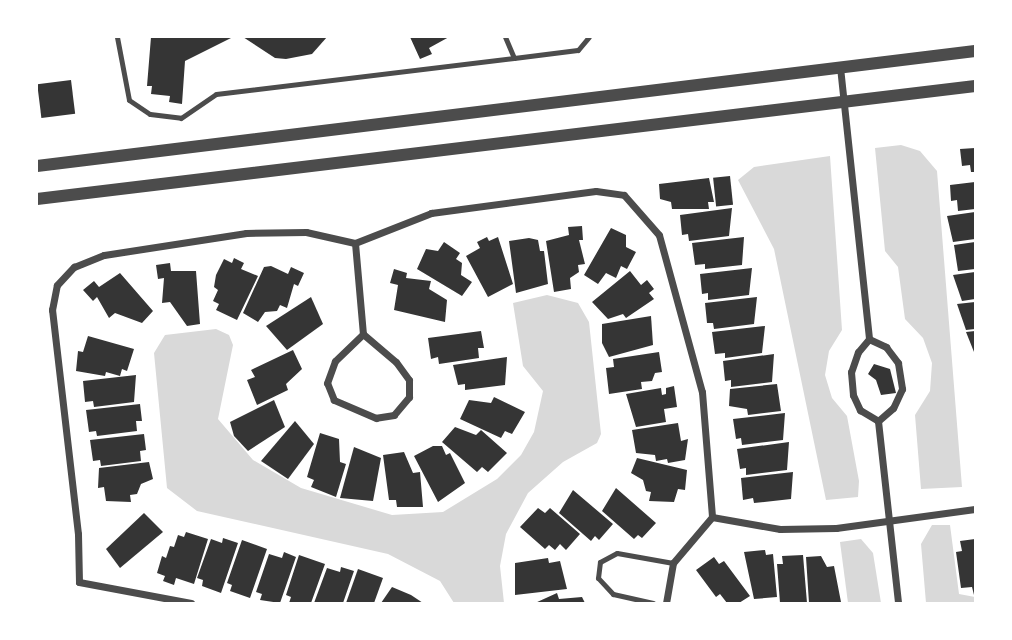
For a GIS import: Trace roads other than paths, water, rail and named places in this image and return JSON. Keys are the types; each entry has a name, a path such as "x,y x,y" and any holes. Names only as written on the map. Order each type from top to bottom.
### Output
{"street":[{"path":"37,166 975,51"},
{"path":"840,67 869,339 858,352 851,372 853,395 860,410 878,421"},
{"path":"37,199 975,86"},
{"path":"191,603 79,582 78,534 52,310 57,285 74,267 104,255 246,233 306,232 355,243 431,213 530,197 596,191 624,195 659,235 680,300 702,392 712,517 673,563 666,603"},
{"path":"355,243 363,334 396,362 409,380 409,397 394,415 376,418 334,400 327,383 335,361 363,334"},
{"path":"869,339 887,347 898,363 902,389 893,408 878,421"},
{"path":"878,421 898,603"},
{"path":"712,517 779,529 890,522 975,509"}],"lane":[{"path":"117,37 129,100 150,114 181,118 216,94 578,50 589,37"},
{"path":"505,37 514,58"},
{"path":"653,603 613,594 598,578 600,562 617,553 673,563"}]}
